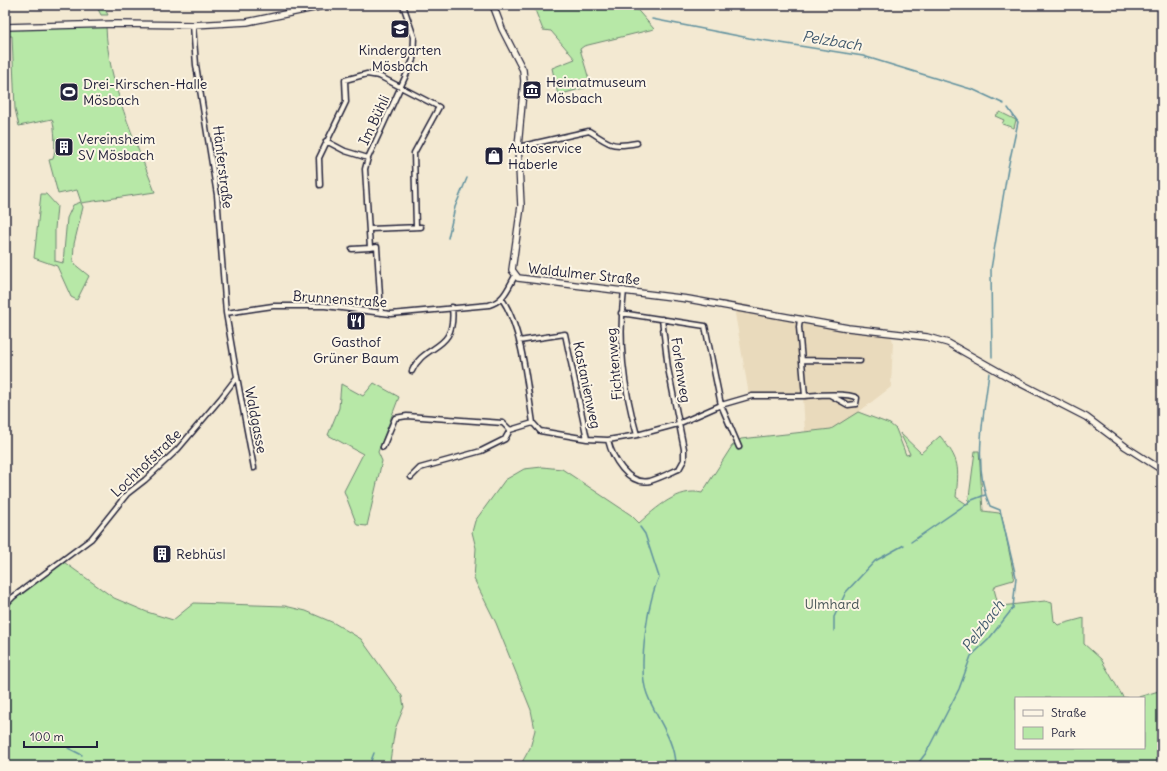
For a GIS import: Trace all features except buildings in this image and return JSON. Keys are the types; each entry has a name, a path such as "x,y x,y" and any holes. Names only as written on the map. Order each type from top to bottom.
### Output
{"street":[{"path":"5,27 116,24 193,25 247,22 328,5"},
{"name":"Im Bühli","path":"381,313 376,247 370,248 370,229 365,169 368,158 413,60 415,48 414,37 403,5"},
{"name":"Waldulmer Straße","path":"493,5 500,24 523,70 524,81 518,147 521,206 512,270 515,276 522,280 624,290 688,299 861,330 927,337 948,343 1010,378 1086,417 1126,447 1162,470"},
{"name":"Hänferstraße","path":"193,25 196,65 217,195 226,313"},
{"path":"320,185 319,158 346,102 345,80 373,74 439,107 414,153 418,227 370,229"},
{"path":"518,147 589,131 607,143 617,146 637,143"},
{"path":"326,141 345,150 368,158"},
{"path":"352,249 370,248"},
{"path":"515,276 502,299 510,310 519,341 533,423 540,431 587,439 608,440 637,435 678,424 722,405 752,396 805,396 830,395 851,395 858,400 856,404 848,405 830,395"},
{"name":"Fichtenweg","path":"624,290 621,314 625,390 637,435"},
{"name":"Brunnenstraße","path":"226,313 258,307 299,306 325,306 381,313 489,304 497,303 502,299"},
{"path":"412,371 419,359 437,347 448,337 452,325 452,307"},
{"path":"226,313 236,377"},
{"path":"621,314 705,326 722,405 739,447"},
{"name":"Forlenweg","path":"608,440 613,456 621,467 641,481 649,481 679,469 684,460 684,448 668,368 662,319"},
{"path":"800,319 799,328 805,396"},
{"name":"Kastanienweg","path":"519,341 565,334 587,439"},
{"path":"802,360 860,361"},
{"name":"Waldgasse","path":"236,377 254,468"},
{"name":"Lochhofstraße","path":"5,605 13,597 91,539 127,494 145,480 178,449 221,398 236,377"},
{"path":"383,447 395,418 407,416 503,423 510,430"},
{"path":"411,477 420,468 481,451 505,439 510,430 533,423"}],"shaded area":[{"path":"733,302 847,326 890,330 893,342 891,387 847,421 831,429 805,432 803,396 749,395"}],"green space":[{"path":"96,5 103,5 108,15 101,15"},
{"path":"533,5 633,5 654,29 584,46 580,49 591,86 558,95 552,68 575,59 551,31 543,30"},
{"path":"106,27 108,49 117,91 131,132 155,192 81,203 83,207 74,244 73,263 89,276 77,300 71,297 57,266 34,258 41,194 46,194 57,206 55,261 63,263 67,218 73,205 81,202 77,190 58,194 49,160 53,159 55,151 52,119 19,126 15,109 12,36 5,36 5,29"},
{"path":"1000,112 1016,120 1014,128 1002,124 1004,120 995,116"},
{"path":"374,383 399,397 378,452 382,461 367,526 357,525 344,491 363,454 328,435 339,408 341,384 363,396"},
{"name":"Ulmhard","path":"858,412 890,424 896,429 906,455 910,454 900,433 921,453 940,436 947,444 957,464 958,478 956,497 968,505 975,451 979,451 983,511 999,513 1002,516 1014,576 1013,580 996,585 994,589 998,604 1001,606 1045,601 1052,603 1054,621 1058,625 1084,618 1084,644 1101,659 1123,697 1015,697 1015,749 1145,749 1145,697 1138,697 1162,690 1162,766 520,766 530,748 535,730 531,710 496,623 474,579 476,548 472,532 475,521 505,480 524,469 542,467 562,469 631,515 639,523 660,505 676,496 693,492 702,493 732,446 741,439 831,429"},
{"path":"61,560 114,598 147,612 173,620 194,603 285,606 306,611 334,623 361,639 402,696 404,707 395,729 390,761 396,766 5,766 5,602 22,587"}],"waterway":[{"name":"Pelzbach","path":"652,19 749,38 863,56 974,90 1004,104"},
{"name":"Pelzbach","path":"992,357 991,269 1008,168 1018,122 1008,108"},
{"path":"448,238 455,207 467,178"},
{"name":"Pelzbach","path":"916,766 926,753 959,689 971,656 988,640 1013,608 1016,577 1000,510 990,506 985,491 980,458 982,423 989,373"},
{"name":"Pelzbach","path":"911,542 972,500 985,495"},
{"path":"640,527 645,534 659,577 651,602 645,635 643,668 644,682 647,694 668,737 674,755 675,764"},
{"name":"Pelzbach","path":"834,631 834,617 846,592 875,561 904,545"},
{"path":"68,748 82,755"},
{"path":"369,766 374,753"}],"place":[{"name":"Kindergarten Mösbach","path":"400,29"},
{"name":"Heimatmuseum Mösbach","path":"532,90"},
{"name":"Drei-Kirschen-Halle Mösbach","path":"69,92"},
{"name":"Vereinsheim SV Mösbach","path":"64,147"},
{"name":"Autoservice Haberle","path":"494,156"},
{"name":"Gasthof Grüner Baum","path":"356,321"},
{"name":"Rebhüsl","path":"162,554"}]}
